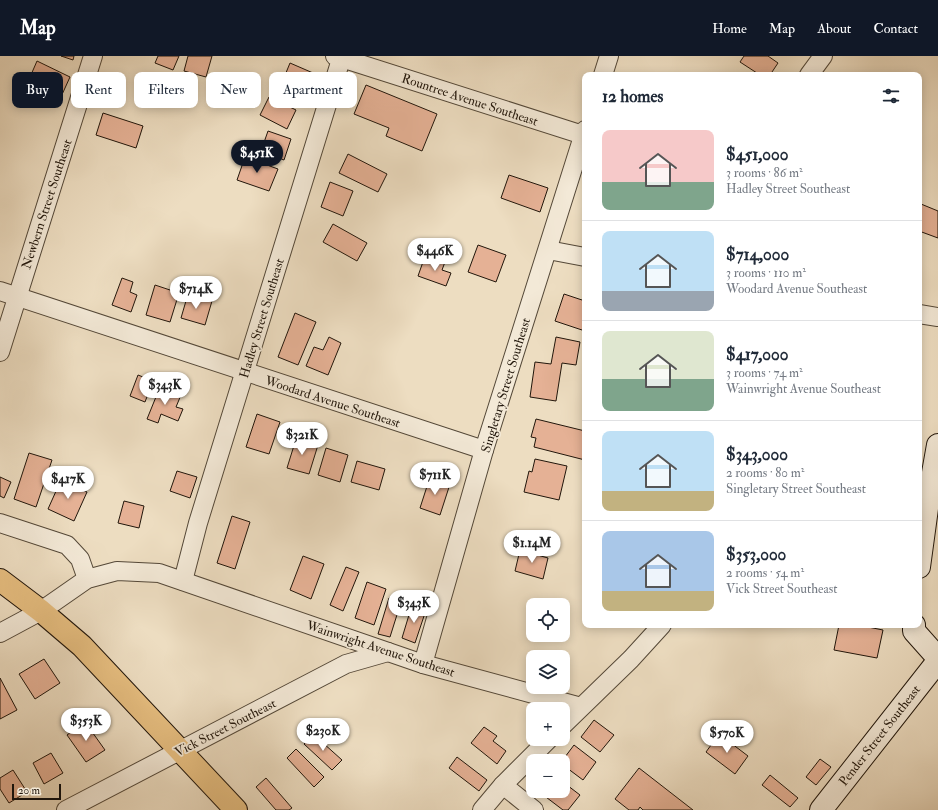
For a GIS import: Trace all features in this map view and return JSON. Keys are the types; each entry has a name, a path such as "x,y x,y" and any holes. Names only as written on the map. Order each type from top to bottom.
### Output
{"main road":[{"path":"0,580 41,611 82,646 236,810"}],"street":[{"name":"Newbern Street Southeast","path":"0,352 93,56"},
{"path":"604,72 609,56"},
{"path":"811,72 823,56"},
{"name":"Rountree Avenue Southeast","path":"339,57 582,131"},
{"name":"Hadley Street Southeast","path":"183,581 198,523 339,57"},
{"name":"Singletary Street Southeast","path":"423,664 484,450 582,139"},
{"path":"548,250 582,256"},
{"name":"Woodard Avenue Southeast","path":"0,291 484,450"},
{"path":"922,314 938,317"},
{"path":"922,545 938,445"},
{"path":"0,523 67,545 80,559 87,579"},
{"name":"Wainwright Avenue Southeast","path":"0,633 41,611 87,579 117,571 158,573 423,664 581,707"},
{"path":"570,718 631,659 659,628"},
{"path":"914,628 914,631 938,660"},
{"name":"Vick Street Southeast","path":"66,810 346,664 388,652"},
{"name":"Pender Street Southeast","path":"821,810 938,660"},
{"path":"482,810 503,785 542,746"},
{"path":"503,785 534,810"}],"building":[{"path":"61,56 74,56 73,60"},
{"path":"158,56 179,56 173,70 155,63"},
{"path":"188,56 212,56 207,72 206,72 206,77 198,75 198,72 184,71"},
{"path":"744,56 768,56 778,63 772,72 755,72 740,62"},
{"path":"37,61 60,72 32,72"},
{"path":"290,63 311,72 286,72"},
{"path":"63,74 70,77 63,92"},
{"path":"366,85 437,114 422,151 386,136 389,128 354,114"},
{"path":"269,97 269,108 292,108 296,110 287,129 260,115"},
{"path":"103,113 143,126 136,148 96,135"},
{"path":"268,131 291,139 284,160 261,151"},
{"path":"348,154 387,174 378,192 339,173"},
{"path":"245,157 278,169 269,191 237,180"},
{"path":"509,175 548,188 540,212 501,198"},
{"path":"330,182 353,191 343,216 321,207"},
{"path":"922,204 938,211 938,238 922,232"},
{"path":"333,224 367,243 357,261 323,242"},
{"path":"478,245 506,255 496,282 468,272"},
{"path":"424,259 434,262 435,259 445,262 442,270 451,273 446,286 418,276"},
{"path":"122,278 133,282 130,292 137,295 131,312 112,305"},
{"path":"155,285 179,293 170,322 146,315"},
{"path":"188,294 212,301 205,325 181,318"},
{"path":"564,294 582,300 582,330 555,321"},
{"path":"295,313 316,322 298,365 278,357"},
{"path":"329,337 341,343 328,375 306,366 314,347 323,350"},
{"path":"556,337 580,342 576,365 562,363 556,401 530,397 535,362 551,364"},
{"path":"138,375 153,381 145,402 130,396"},
{"path":"160,387 181,395 176,407 183,409 178,421 161,414 158,423 147,419"},
{"path":"257,414 280,422 269,454 246,447"},
{"path":"536,419 582,430 582,459 534,447 536,438 531,437"},
{"path":"296,439 318,445 309,474 287,468"},
{"path":"326,448 348,455 340,482 318,475"},
{"path":"29,453 52,460 36,507 14,499"},
{"path":"535,459 567,466 559,500 524,492 529,471 532,472"},
{"path":"357,461 385,469 379,490 351,482"},
{"path":"177,471 197,477 190,498 170,491"},
{"path":"0,477 11,482 4,498 0,496"},
{"path":"430,477 450,484 440,515 420,508"},
{"path":"61,480 87,492 74,521 48,509"},
{"path":"124,501 144,506 139,528 118,523"},
{"path":"232,516 250,522 235,569 217,563"},
{"path":"520,550 548,558 543,579 515,571"},
{"path":"303,556 324,564 311,599 290,590"},
{"path":"346,567 359,572 343,611 330,605"},
{"path":"367,582 386,589 374,625 355,618"},
{"path":"389,598 401,602 390,637 378,634"},
{"path":"412,605 426,610 415,643 402,638"},
{"path":"838,628 873,628 883,630 877,658 834,650"},
{"path":"44,659 60,683 35,699 19,674"},
{"path":"0,678 17,710 0,719"},
{"path":"594,720 614,735 600,752 581,737"},
{"path":"85,722 105,750 86,762 67,735"},
{"path":"484,727 497,736 493,741 506,751 497,764 471,743"},
{"path":"313,734 342,760 332,770 304,744"},
{"path":"719,734 748,756 735,774 706,752"},
{"path":"574,745 596,762 583,780 570,770 570,754 567,754"},
{"path":"296,749 324,777 314,787 287,758"},
{"path":"51,753 63,773 44,784 33,763"},
{"path":"457,757 487,780 479,791 449,768"},
{"path":"820,759 831,767 816,785 806,777"},
{"path":"639,768 693,810 643,810 640,807 638,810 629,810 615,799"},
{"path":"13,770 27,792 9,803 0,789 0,778"},
{"path":"770,775 798,798 790,807 762,785"},
{"path":"266,778 292,808 289,810 276,810 256,787"},
{"path":"570,787 580,795 568,810 563,810 547,798 570,798"}]}
